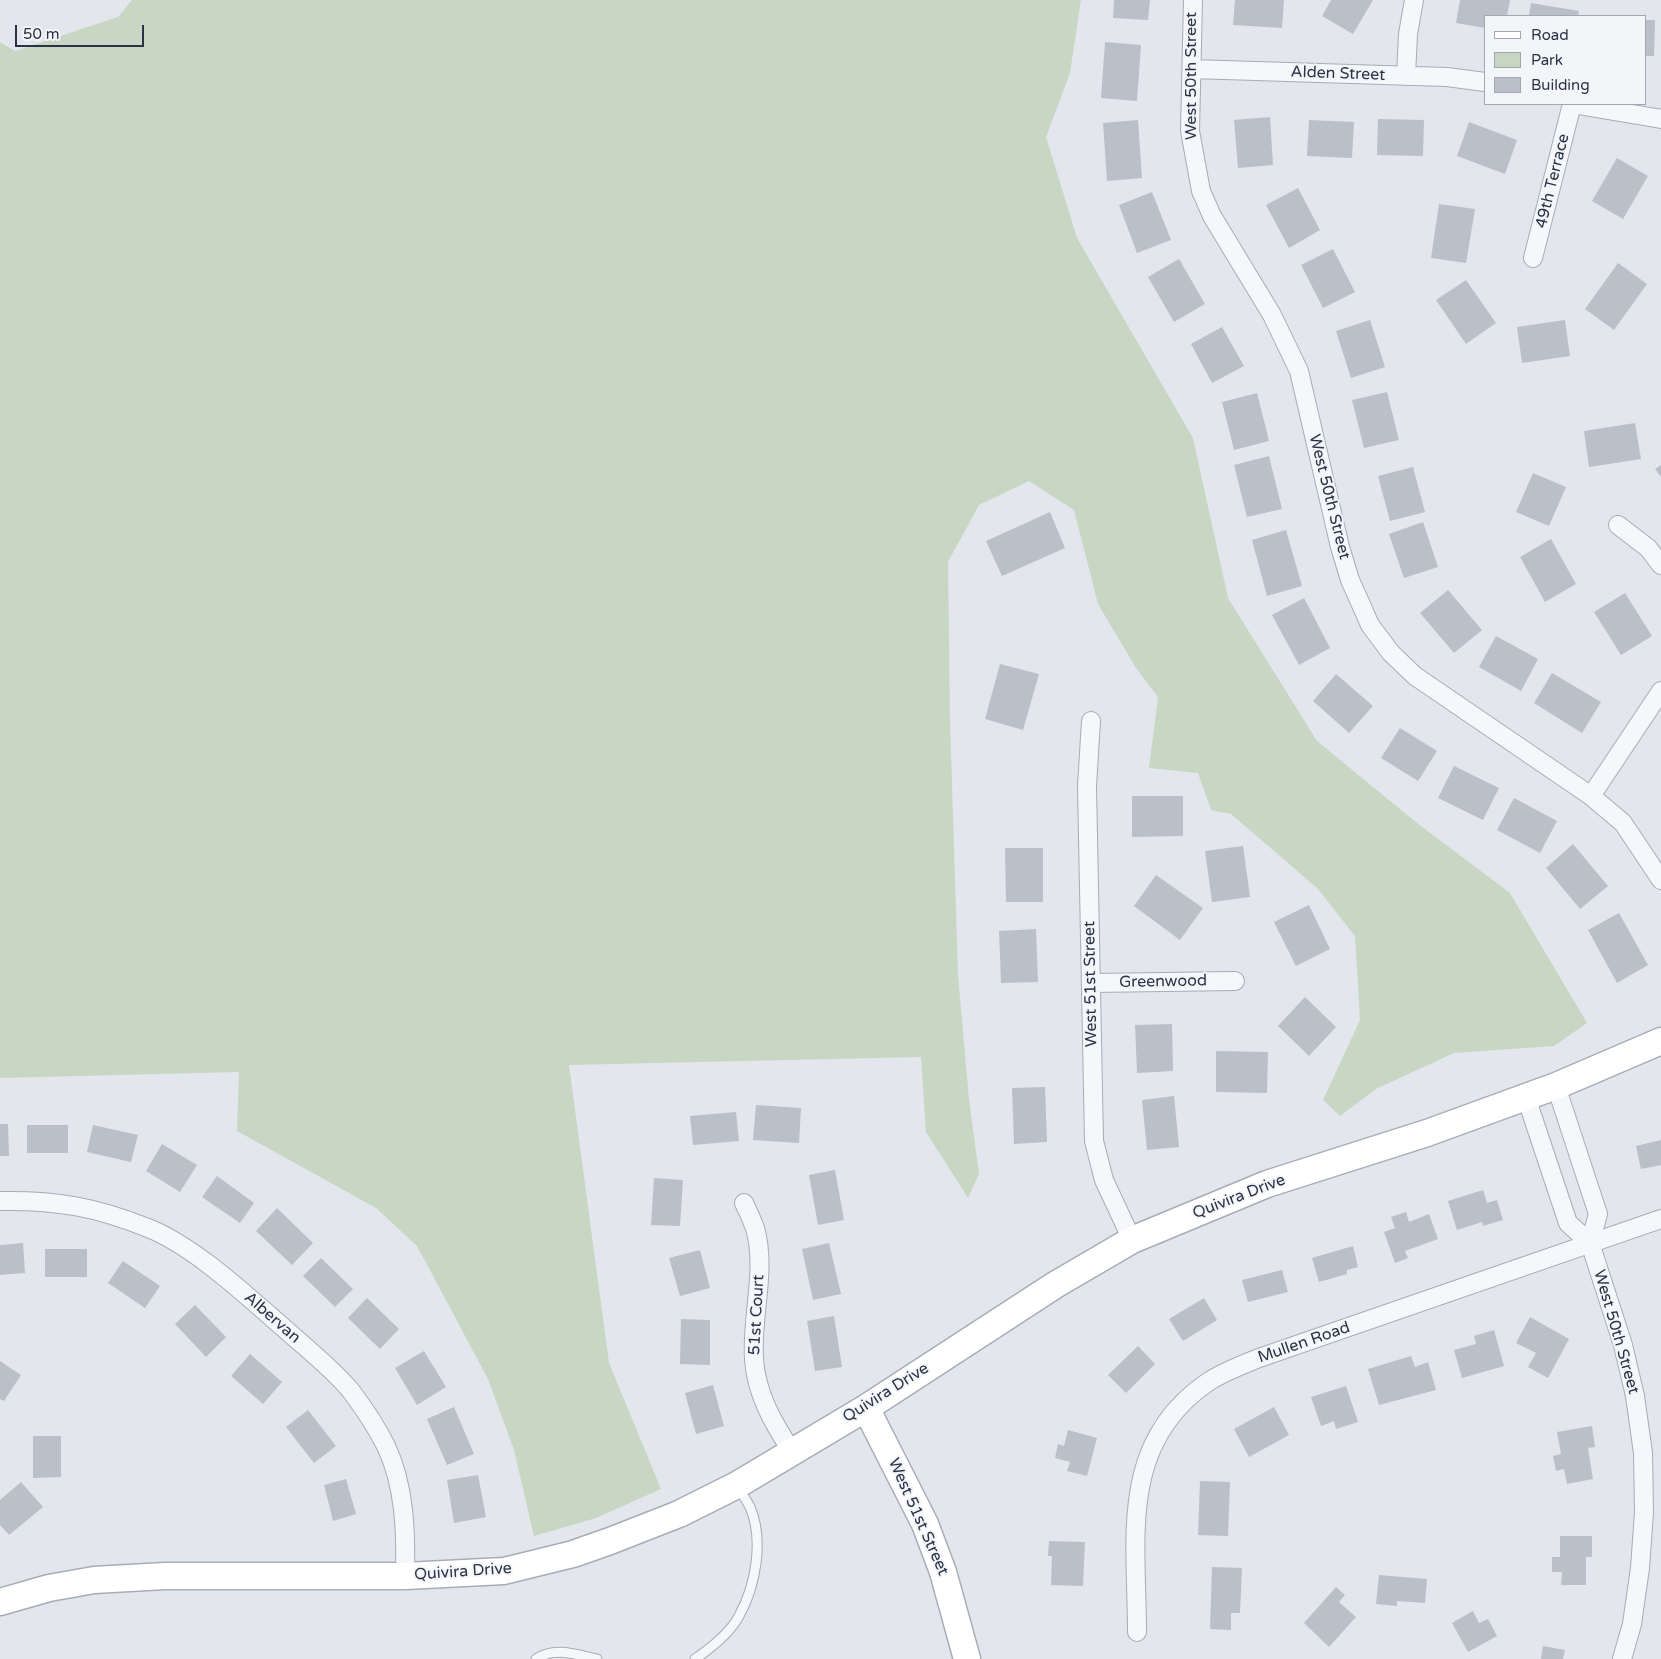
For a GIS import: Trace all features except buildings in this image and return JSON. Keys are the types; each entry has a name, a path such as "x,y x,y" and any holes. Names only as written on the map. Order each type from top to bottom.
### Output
{"main road":[{"name":"Quivira Drive","path":"0,1602 94,1580 165,1576 405,1576 504,1571 573,1554 641,1530 736,1485 791,1450 866,1408 1055,1285 1132,1240 1267,1184 1427,1133 1556,1086 1661,1042"},
{"name":"West 51st Street","path":"866,1408 925,1524 944,1572 967,1659"}],"street":[{"name":"West 50th Street","path":"1193,0 1190,131 1201,191 1212,216 1272,315 1299,371 1350,580 1370,625 1391,653 1415,676 1592,796 1623,823 1661,880"},
{"path":"1406,76 1408,34 1414,0"},
{"name":"Alden Street","path":"1192,69 1447,77 1484,82"},
{"name":"49th Terrace","path":"1533,258 1572,105"},
{"path":"1578,105 1661,119"},
{"path":"1618,526 1648,548 1661,566"},
{"path":"1592,796 1661,690"},
{"name":"West 51st Street","path":"1091,720 1087,786 1094,1142 1104,1180 1132,1240"},
{"name":"Greenwood","path":"1092,983 1235,980"},
{"path":"1556,1086 1598,1214 1590,1243"},
{"name":"West 50th Street","path":"1526,1097 1568,1223 1590,1243 1623,1345 1635,1396 1643,1453 1644,1512 1640,1568 1632,1624 1622,1659"},
{"name":"Albervan","path":"0,1201 62,1202 111,1214 150,1229 182,1247 235,1285 308,1349 351,1392 386,1445 402,1500 405,1576"},
{"name":"51st Court","path":"744,1203 755,1228 758,1251 754,1360 760,1391 777,1430 791,1450"},
{"name":"Mullen Road","path":"1137,1632 1138,1490 1145,1461 1157,1437 1188,1397 1224,1373 1259,1358 1661,1219"}],"lane":[{"path":"695,1659 717,1642 739,1616 751,1584 757,1558 756,1531 750,1508 736,1485"},
{"path":"536,1659 548,1652 561,1652 597,1659"}],"green space":[{"path":"132,0 1081,0 1070,73 1046,137 1077,238 1193,438 1228,598 1317,741 1417,823 1510,893 1587,1023 1554,1046 1454,1053 1376,1089 1340,1116 1323,1100 1360,1020 1355,936 1317,888 1231,814 1211,810 1198,773 1149,768 1158,697 1136,668 1098,604 1074,510 1029,481 979,505 948,562 950,720 958,975 969,1099 979,1174 968,1198 926,1132 921,1057 569,1065 609,1363 661,1489 596,1518 534,1536 514,1450 488,1379 417,1246 376,1208 237,1131 239,1072 0,1078 0,42 15,51 118,17"}]}
